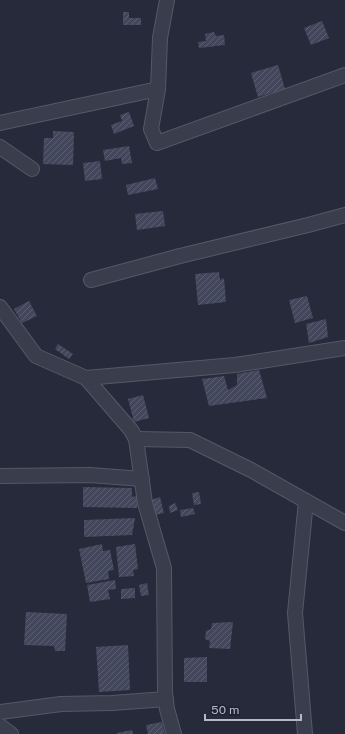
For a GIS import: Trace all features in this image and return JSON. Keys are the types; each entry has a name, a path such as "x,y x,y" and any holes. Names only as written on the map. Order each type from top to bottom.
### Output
{"street":[{"path":"167,0 160,38 158,89 151,129 157,143 345,75"},
{"path":"0,123 158,89"},
{"path":"0,148 32,169"},
{"path":"91,280 345,215"},
{"path":"0,307 36,356 86,378 131,430 136,439 145,504 164,568 166,699 174,734"},
{"path":"86,378 235,365 345,348"},
{"path":"136,439 190,440 251,470 345,524"},
{"path":"0,476 90,475 142,479"},
{"path":"305,734 295,613 306,501"},
{"path":"0,712 61,704 112,703 166,699"},
{"path":"0,726 10,734"}],"building":[{"path":"123,12 129,12 129,18 141,18 141,25 123,25"},
{"path":"322,21 329,38 311,45 304,28"},
{"path":"214,32 216,36 224,35 225,45 199,48 198,42 206,41 205,34"},
{"path":"278,65 285,89 258,97 251,73"},
{"path":"129,112 134,126 114,134 111,125 122,121 120,115"},
{"path":"53,131 74,132 73,165 43,164 44,138 53,138"},
{"path":"129,146 132,163 122,164 121,158 105,161 103,150"},
{"path":"100,161 102,179 85,181 83,163"},
{"path":"155,178 158,189 128,195 126,185"},
{"path":"163,211 165,226 137,230 135,214"},
{"path":"219,272 220,280 224,278 226,302 198,305 195,274"},
{"path":"307,296 313,318 295,323 289,300"},
{"path":"29,301 37,316 22,323 14,309"},
{"path":"326,319 328,337 309,343 306,324"},
{"path":"58,344 73,354 69,359 55,349"},
{"path":"259,370 267,398 209,406 202,379 224,376 228,390 237,385 237,374"},
{"path":"143,395 149,418 134,422 128,399"},
{"path":"83,487 132,488 132,497 137,496 137,508 83,507"},
{"path":"199,492 201,504 194,505 192,493"},
{"path":"160,497 164,513 155,515 151,500"},
{"path":"175,503 178,510 170,513 169,506"},
{"path":"193,508 195,514 181,517 180,510"},
{"path":"135,518 132,535 84,537 84,520"},
{"path":"102,544 103,551 110,550 114,570 108,571 109,579 86,583 79,549"},
{"path":"135,544 138,569 133,570 134,576 119,577 116,547"},
{"path":"115,580 116,589 108,590 110,599 90,602 87,585"},
{"path":"147,583 149,595 141,596 139,585"},
{"path":"135,588 135,598 121,599 121,589"},
{"path":"26,612 67,614 65,651 55,651 54,646 24,645"},
{"path":"233,622 230,649 209,648 210,641 205,639 206,631 211,629 212,623"},
{"path":"128,645 130,690 99,692 96,647"},
{"path":"207,657 207,682 184,682 184,658"},
{"path":"162,722 165,734 148,734 146,725"},
{"path":"132,730 133,734 117,734 117,733"}]}
